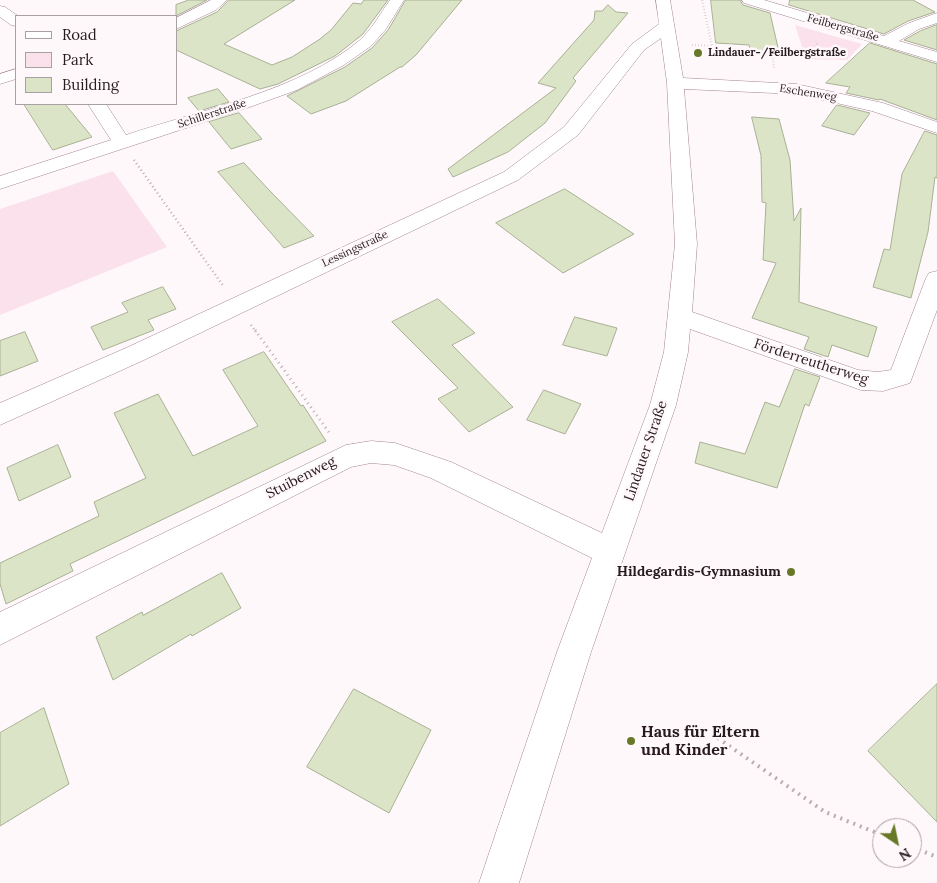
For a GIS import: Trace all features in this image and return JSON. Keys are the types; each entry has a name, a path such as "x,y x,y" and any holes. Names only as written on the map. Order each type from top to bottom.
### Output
{"street":[{"path":"0,2 4,0"},
{"path":"178,23 211,7 220,0"},
{"name":"Schillerstraße","path":"0,183 258,99 318,72 362,46 379,27 397,0"},
{"name":"Lindauer Straße","path":"499,883 574,652 663,405 676,352 686,244 675,82 663,0"},
{"name":"Feilbergstraße","path":"749,0 937,56"},
{"path":"0,10 15,21"},
{"path":"887,41 914,26 937,18"},
{"name":"Lessingstraße","path":"0,415 135,354 511,176 571,131 638,47 669,34"},
{"path":"0,79 15,74"},
{"name":"Eschenweg","path":"675,82 733,92 778,88 796,89 848,99 937,128"},
{"path":"98,105 122,142"},
{"name":"Förderreutherweg","path":"680,317 854,378 883,383 901,376 937,278"},
{"name":"Stuibenweg","path":"0,630 346,456 371,452 396,454 440,470 610,552"}],"path":[{"path":"669,34 712,46 702,0"},
{"path":"778,88 772,52 788,49 820,51 814,35 811,18"},
{"path":"706,730 825,812 872,831"},
{"path":"922,851 937,857"}],"green space":[{"path":"795,25 862,44 847,60 806,59"},
{"path":"113,171 167,247 0,315 0,209"}],"building":[{"path":"189,0 207,0 178,15 176,15 176,5"},
{"path":"229,0 295,0 224,44 272,65 292,57 320,39 331,30 353,3 361,4 364,0 388,0 363,34 335,56 278,84 260,89 178,51 178,30 217,12"},
{"path":"406,0 462,0 416,55 402,67 346,101 311,114 287,96 345,67 372,48 388,30"},
{"path":"711,0 740,0 743,5 770,13 779,52 750,50 749,45 716,43"},
{"path":"790,0 913,0 935,12 908,21 884,34 789,5"},
{"path":"608,5 616,12 628,13 573,78 576,81 545,123 508,152 453,177 448,169 556,88 538,83 594,20 595,11 602,11"},
{"path":"937,25 937,50 904,40 920,31"},
{"path":"870,43 937,64 937,120 880,99 846,93 850,87 826,83"},
{"path":"218,89 229,102 199,111 188,98"},
{"path":"25,105 66,105 92,137 53,150"},
{"path":"837,105 870,113 854,135 822,126"},
{"path":"239,113 262,139 231,149 209,122"},
{"path":"752,117 779,119 790,160 794,221 801,208 799,302 877,327 868,357 832,345 828,357 804,349 809,337 752,318 776,263 763,260 766,203 762,202 761,156"},
{"path":"925,131 937,135 937,178 935,177 928,232 911,298 873,287 884,249 890,250 902,174"},
{"path":"244,163 314,236 284,248 218,172"},
{"path":"565,189 634,234 563,273 496,223"},
{"path":"163,287 176,309 148,320 154,330 103,350 91,327 128,312 122,303"},
{"path":"438,299 475,333 452,345 513,407 469,432 438,399 458,388 392,322"},
{"path":"575,317 617,328 607,356 563,345"},
{"path":"25,332 38,361 0,376 0,341"},
{"path":"264,352 301,406 303,405 326,441 70,564 73,571 6,604 0,584 0,563 99,516 94,502 146,478 114,413 158,394 193,456 258,426 223,370"},
{"path":"795,369 820,377 809,406 805,404 777,488 695,463 700,442 745,454 765,402 779,407"},
{"path":"544,390 581,404 565,434 527,420"},
{"path":"58,445 71,477 19,501 7,468"},
{"path":"222,573 241,608 192,636 191,634 113,680 96,637 142,612 143,615"},
{"path":"937,684 937,822 868,751"},
{"path":"354,689 431,730 389,813 307,767"},
{"path":"44,708 69,784 0,826 0,733"}],"place":[{"name":"Lindauer-/Feilbergstraße","path":"698,53"},
{"name":"Hildegardis-Gymnasium","path":"791,572"},
{"name":"Haus für Eltern und Kinder","path":"631,741"}]}
